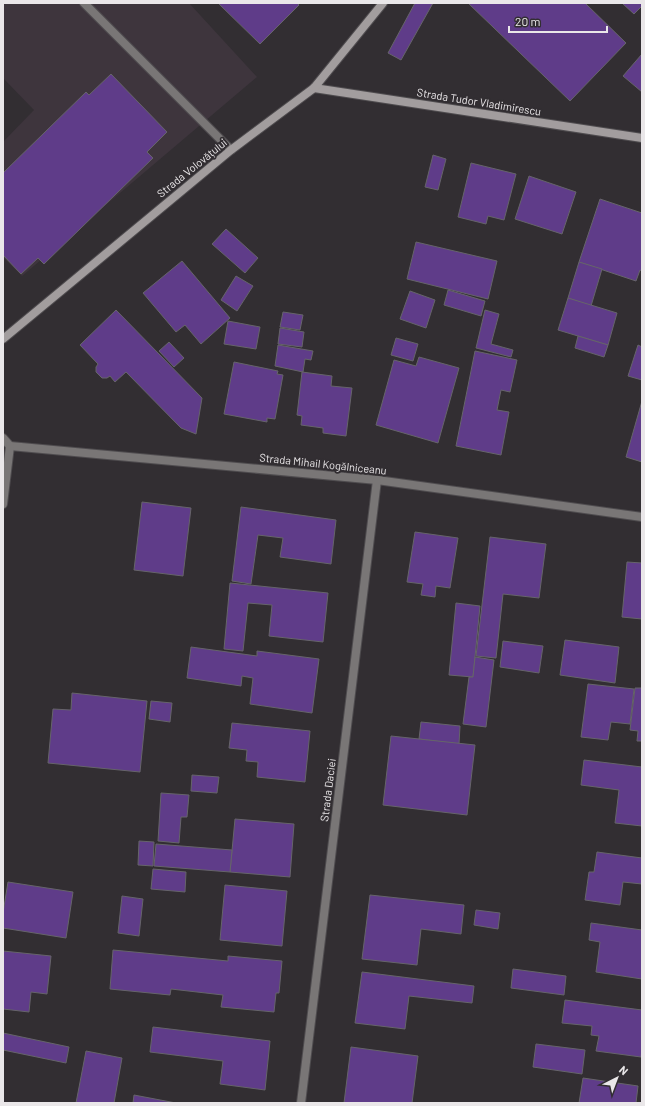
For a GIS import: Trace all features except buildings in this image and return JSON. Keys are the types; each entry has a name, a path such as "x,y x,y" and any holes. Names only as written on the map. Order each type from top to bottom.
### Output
{"main road":[{"name":"Strada Volovățului","path":"3,339 231,150 314,88 383,3"},
{"name":"Strada Tudor Vladimirescu","path":"314,88 642,138"}],"street":[{"path":"84,3 231,150"},
{"path":"3,438 10,446 3,504"},
{"name":"Strada Mihail Kogălniceanu","path":"10,446 377,480 642,517"},
{"name":"Strada Daciei","path":"301,1103 377,480"}],"shaded area":[{"path":"3,3 189,3 257,77 22,276 3,257 3,142 34,110 3,78"}]}
